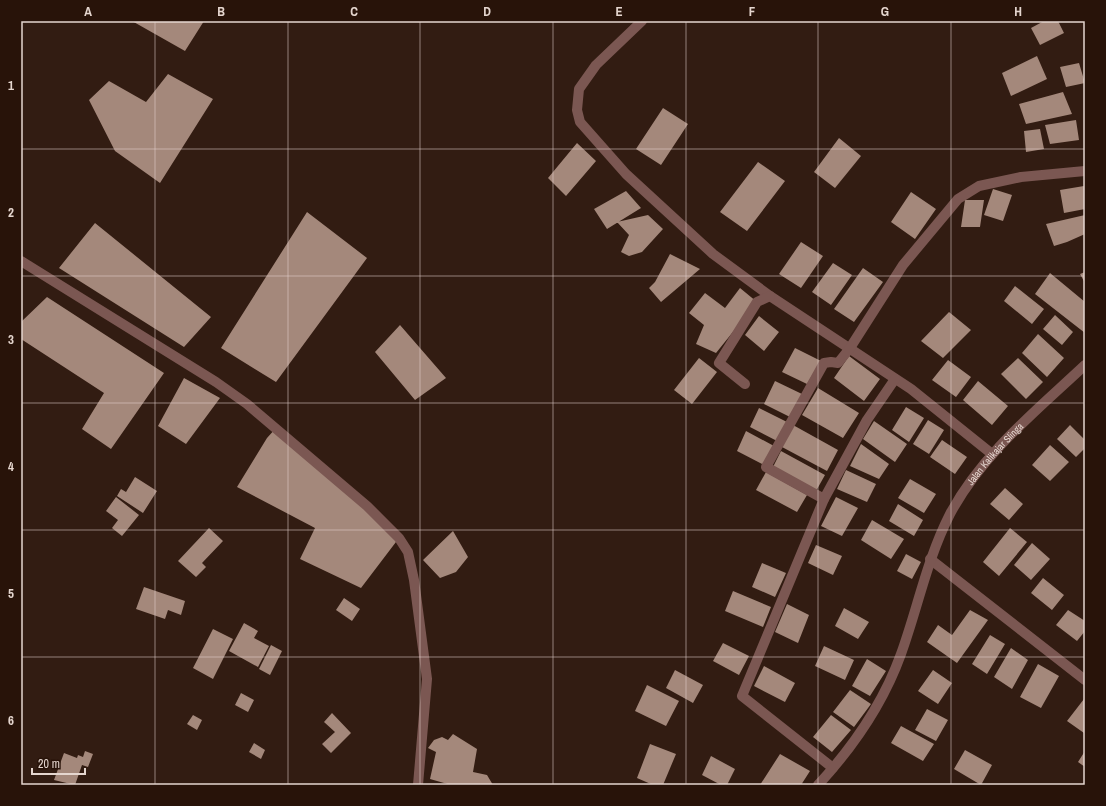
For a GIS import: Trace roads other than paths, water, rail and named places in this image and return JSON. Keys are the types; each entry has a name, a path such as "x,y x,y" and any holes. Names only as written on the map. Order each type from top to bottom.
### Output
{"street":[{"path":"642,21 596,65 579,89 578,110 580,122 626,174 713,254 770,296 895,379 992,454"},
{"path":"824,499 766,467 818,371 824,363 838,363 850,348 903,265 958,199 979,186 1021,177 1085,171"},
{"path":"21,261 216,382 247,404 367,506 399,538 408,552 414,580 427,679 418,785"},
{"path":"745,384 719,363 757,302 770,296"},
{"name":"Jalan Kalikajar Slinga","path":"818,785 856,740 874,713 901,654 950,514 972,479 992,454 1085,365"},
{"path":"833,768 742,696 824,499 867,420 895,379"},
{"path":"933,561 1085,680"}]}
